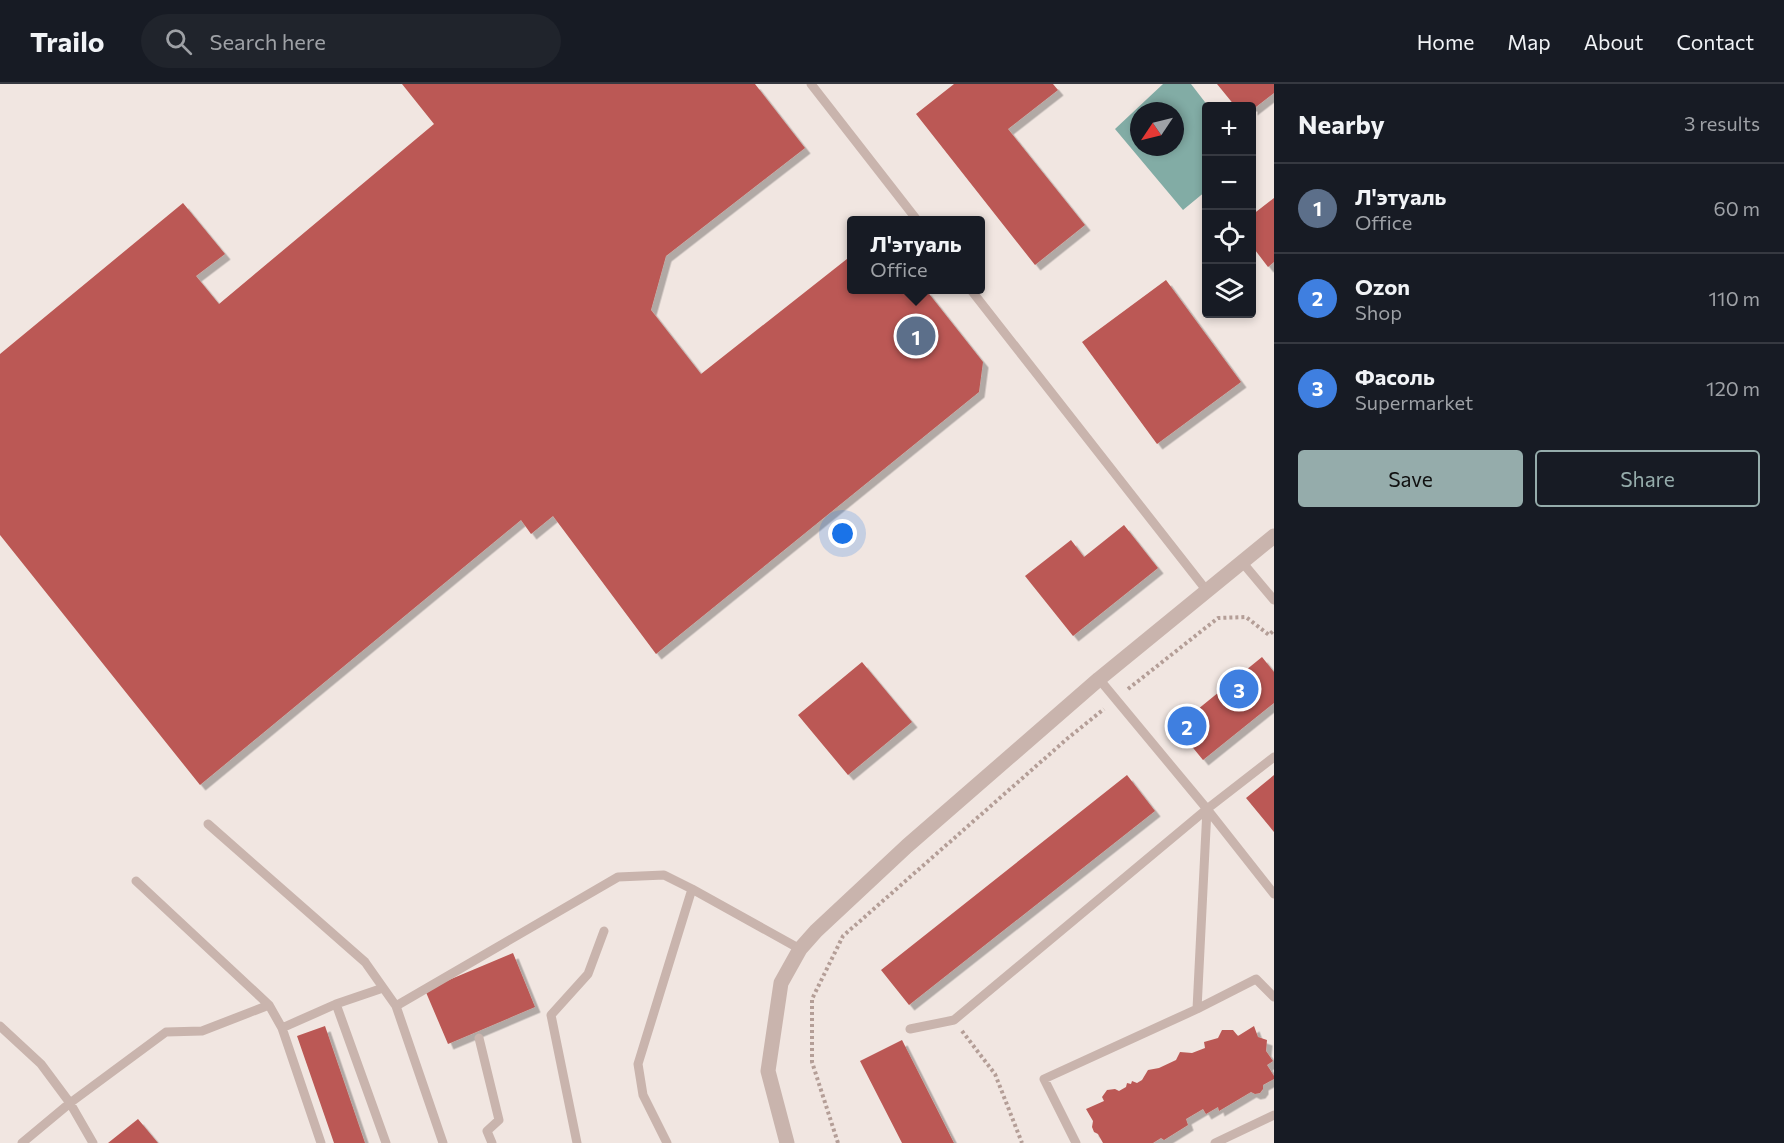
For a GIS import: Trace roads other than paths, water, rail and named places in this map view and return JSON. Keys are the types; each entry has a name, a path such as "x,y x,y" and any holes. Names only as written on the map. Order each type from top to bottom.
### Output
{"street":[{"path":"787,1143 768,1071 781,983 801,949 816,931 907,846 1099,680 1274,536"}],"lane":[{"path":"811,84 914,216"},
{"path":"974,294 1207,591"},
{"path":"1242,562 1274,600"},
{"path":"1099,680 1207,809 1274,894"},
{"path":"910,1029 954,1020 1207,809 1274,757"},
{"path":"1197,1009 1207,809"},
{"path":"208,824 366,962 396,1006 443,1143"},
{"path":"396,1006 618,877 664,875 801,949"},
{"path":"136,881 269,1005 282,1028 321,1143"},
{"path":"667,1143 643,1095 638,1064 692,889"},
{"path":"577,1143 551,1015 588,974 604,931"},
{"path":"1076,1143 1044,1079 1197,1009 1256,979 1274,997"},
{"path":"282,1028 336,1004 383,988"},
{"path":"336,1004 386,1143"},
{"path":"22,1143 70,1103 166,1032 201,1031 269,1005"},
{"path":"0,1026 41,1064 70,1103 93,1143"},
{"path":"479,1038 499,1120 487,1131 492,1143"},
{"path":"1215,1143 1274,1115"}],"water":[{"path":"1163,84 1191,84 1205,102 1202,102 1202,194 1183,210 1138,156 1184,156 1184,102 1144,102"},
{"path":"1130,115 1130,147 1115,129"}],"place":[{"name":"Л'этуаль","path":"916,336"},
{"name":"Фасоль","path":"1239,689"},
{"name":"Ozon","path":"1187,726"}]}
